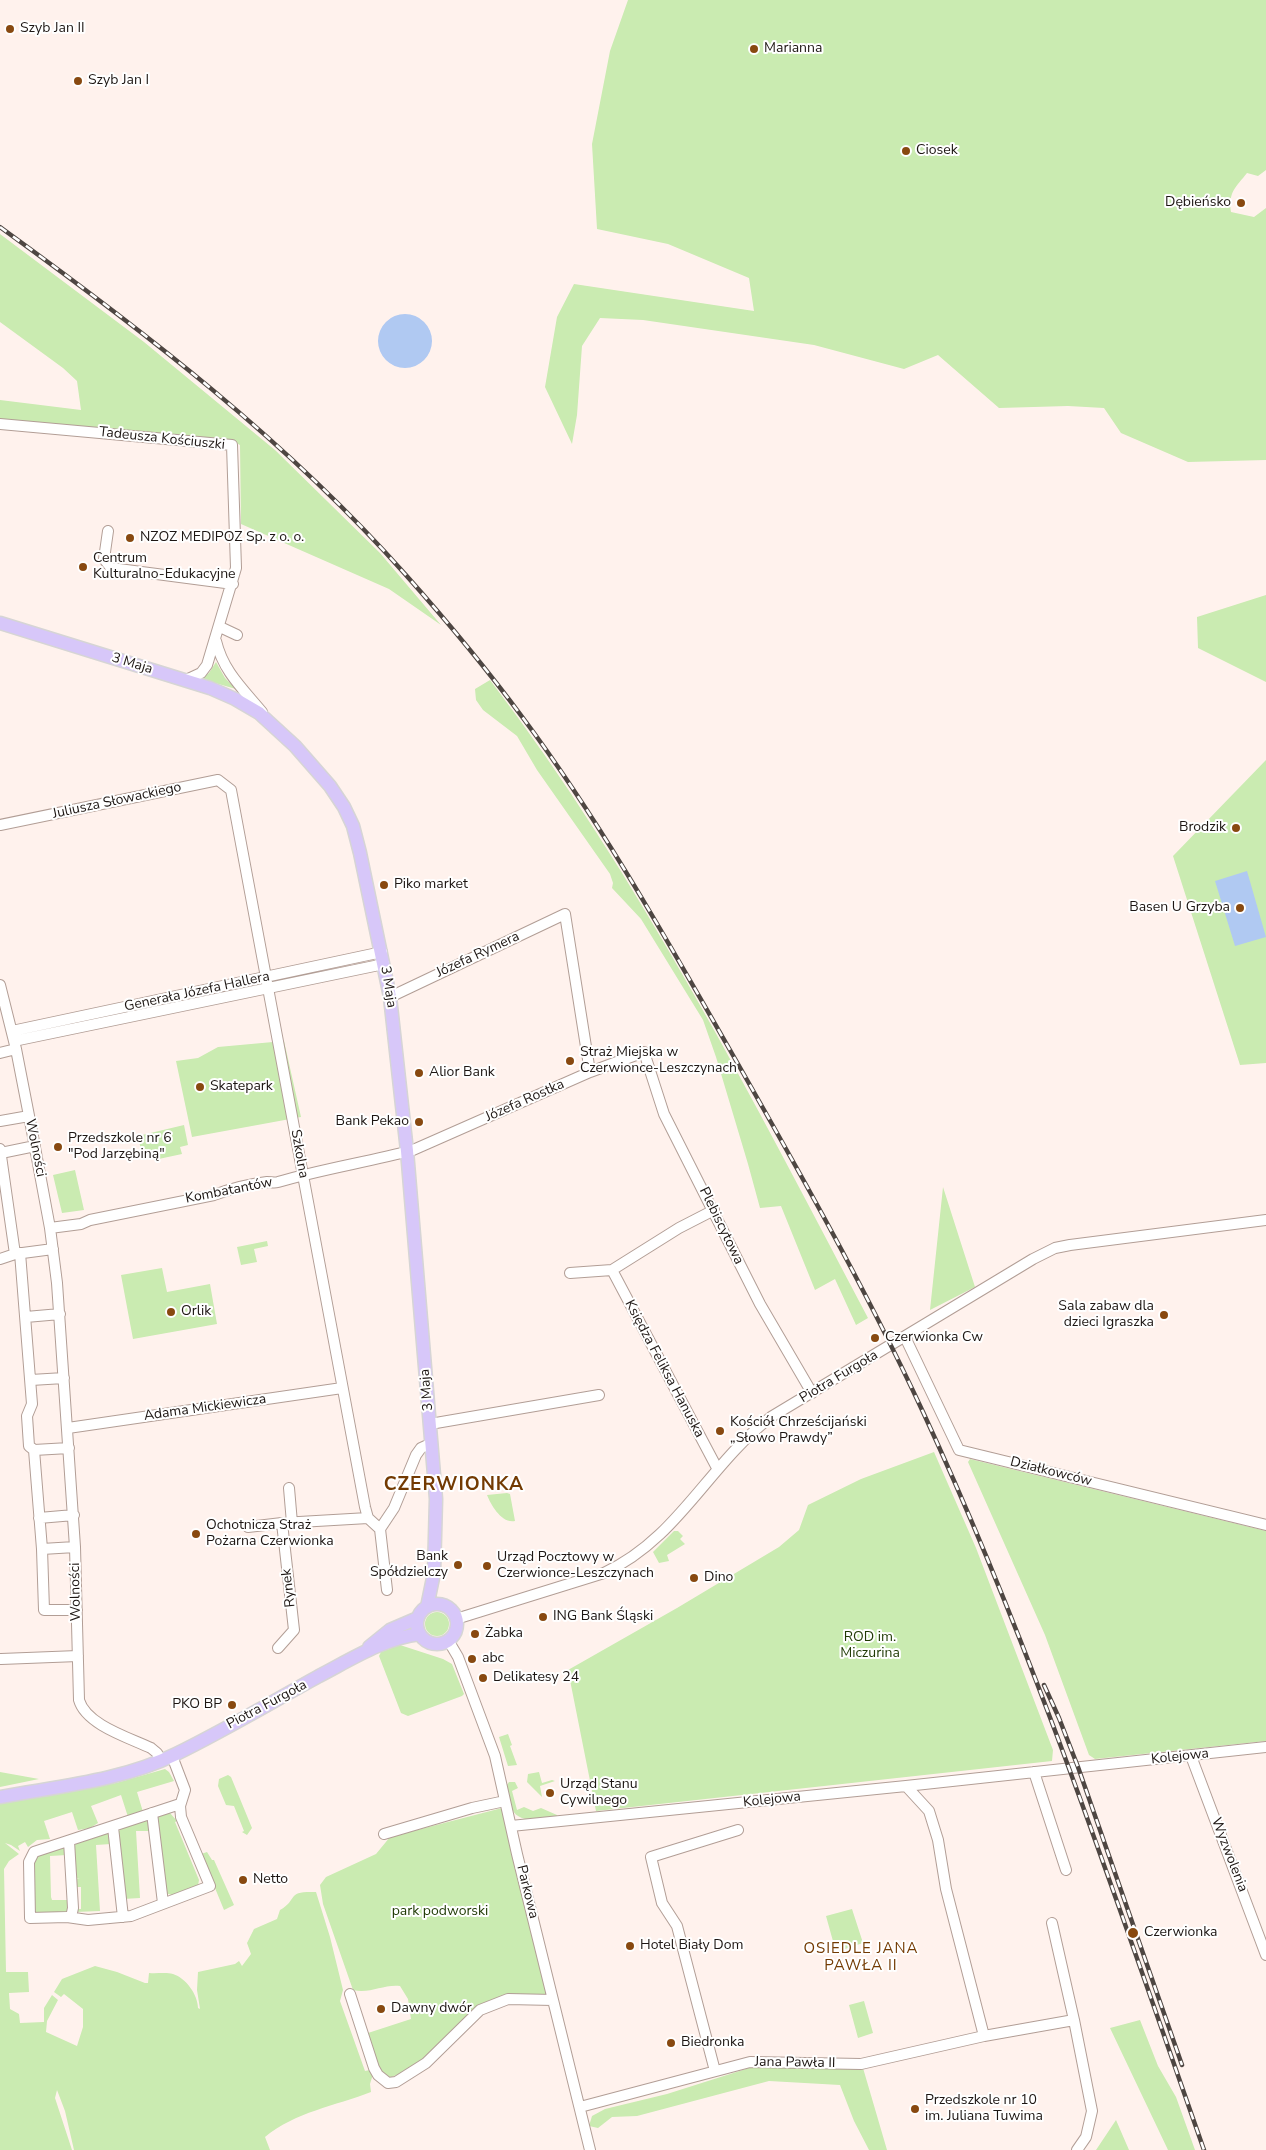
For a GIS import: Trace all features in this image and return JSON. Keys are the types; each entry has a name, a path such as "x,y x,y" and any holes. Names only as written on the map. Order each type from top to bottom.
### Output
{"main road":[{"name":"3 Maja","path":"0,623 186,680 229,696 270,722 330,786 349,816 357,837 390,997 407,1151 436,1499 434,1573 427,1607"},
{"name":"3 Maja","path":"434,1573 445,1606"},
{"path":"435,1604 445,1606 456,1619 455,1631 448,1640 440,1643 425,1640 418,1628 418,1618 427,1607 435,1604"},
{"name":"Piotra Furgoła","path":"361,1654 390,1630 418,1618"},
{"name":"Piotra Furgoła","path":"0,1797 117,1776 167,1758 361,1654 405,1636 420,1634"}],"street":[{"name":"Tadeusza Kościuszki","path":"0,424 232,445 236,568 233,584 206,668 186,680"},
{"path":"108,531 104,559 111,568 233,584"},
{"path":"220,627 238,635"},
{"path":"216,640 221,659 227,670 270,722"},
{"name":"Juliusza Słowackiego","path":"0,825 218,780 231,790"},
{"name":"Szkolna","path":"231,790 342,1388 368,1518"},
{"name":"Józefa Rymera","path":"390,997 565,914 590,1072"},
{"name":"Generała Józefa Hallera","path":"14,1040 265,977 383,958"},
{"name":"Generała Józefa Hallera","path":"14,1040 267,988 383,958"},
{"name":"Wolności","path":"0,984 14,1040 53,1249 60,1314 74,1515 79,1700 85,1714 96,1722 151,1748 167,1758"},
{"path":"0,1053 14,1040"},
{"name":"Józefa Rostka","path":"407,1151 590,1072 644,1052"},
{"name":"Plebiscytowa","path":"644,1052 664,1114 760,1304 812,1393"},
{"path":"0,1121 29,1116"},
{"path":"34,1146 0,1151 18,1254 26,1317 32,1404 26,1416 29,1446 34,1450 69,1448"},
{"name":"Kombatantów","path":"50,1228 81,1224 100,1218 214,1195 266,1182 276,1182 407,1151"},
{"path":"570,1273 612,1270 679,1228 714,1210"},
{"name":"Piotra Furgoła","path":"456,1619 604,1573 622,1565 648,1547 675,1520 717,1468 749,1434 771,1417 1055,1248 1266,1220"},
{"path":"0,1259 18,1254 53,1249"},
{"name":"Księdza Feliksa Hanuska","path":"612,1270 717,1468"},
{"path":"26,1317 60,1314"},
{"name":"Działkowców","path":"905,1337 958,1450 1266,1525"},
{"path":"31,1380 64,1378"},
{"name":"Adama Mickiewicza","path":"68,1428 342,1388"},
{"path":"430,1424 599,1395"},
{"path":"387,1590 380,1529 394,1508 416,1454 421,1448 432,1444"},
{"path":"34,1450 42,1549 44,1610 77,1610"},
{"name":"Rynek","path":"278,1648 294,1630 287,1523 288,1488"},
{"path":"39,1518 74,1515"},
{"path":"248,1527 287,1523 311,1524 368,1518 380,1529"},
{"path":"42,1549 75,1548"},
{"name":"Parkowa","path":"448,1640 458,1657 488,1733 590,2150"},
{"path":"1,1659 78,1656"},
{"name":"Kolejowa","path":"511,1826 1266,1747"},
{"name":"Wyzwolenia","path":"1191,1756 1266,1955"},
{"path":"167,1758 185,1790 180,1804 182,1821 210,1886 122,1917 83,1920 71,1917 30,1918 30,1860 37,1850 180,1804"},
{"path":"1034,1772 1066,1870"},
{"path":"906,1786 929,1811 938,1840 946,1889 984,2036"},
{"path":"384,1834 472,1808 506,1801"},
{"path":"152,1813 162,1903"},
{"path":"113,1827 122,1917"},
{"path":"715,2071 677,1926 662,1903 651,1857 738,1830"},
{"path":"69,1841 73,1901 71,1917"},
{"path":"1052,1923 1092,2111 1086,2136 1077,2150"},
{"path":"350,1994 374,2068 384,2082 388,2083 396,2082 426,2063 480,2010 508,1999 553,2000"},
{"name":"Jana Pawła II","path":"580,2107 750,2062 861,2064 984,2036 1074,2020"}],"green space":[{"path":"628,0 1266,0 1266,170 1258,176 1247,173 1236,186 1230,205 1231,212 1254,217 1266,208 1266,460 1188,462 1121,433 1104,408 1068,406 999,408 938,355 904,369 814,345 643,320 600,318 582,346 577,415 572,444 545,387 557,317 574,284 754,311 749,278 668,244 597,229 592,144 610,51"},
{"path":"0,234 144,342 275,450 380,553 441,625 389,589 241,524 240,445 229,439 0,420 0,400 81,410 77,381 63,368 0,322"},
{"path":"1266,595 1266,682 1198,648 1197,617"},
{"path":"216,662 225,678 236,689 201,679 209,673"},
{"path":"490,680 545,755 596,832 692,991 782,1154 868,1318 856,1325 835,1279 815,1290 781,1206 760,1208 716,1057 703,1020 641,919 612,888 613,883 610,874 537,770 517,736 483,710 476,700 475,689"},
{"path":"1266,760 1266,1063 1240,1065 1173,856"},
{"path":"284,1041 301,1117 192,1137 176,1061 198,1058 218,1047"},
{"path":"184,1125 188,1145 180,1147 182,1154 154,1160 153,1153 142,1155 138,1136"},
{"path":"75,1170 84,1210 62,1213 53,1175"},
{"path":"943,1187 975,1287 930,1310"},
{"path":"267,1241 268,1246 254,1249 257,1262 241,1265 237,1247"},
{"name":"Orlik","path":"162,1268 167,1292 210,1284 217,1324 133,1339 121,1275"},
{"name":"ROD im. Miczurina","path":"934,1452 976,1548 1053,1750 1052,1761 596,1811 568,1670 779,1547 799,1530 808,1505 861,1479"},
{"path":"970,1459 1266,1531 1266,1741 1095,1759 1089,1755 1045,1635 968,1462"},
{"path":"510,1494 515,1521 506,1520 501,1517 487,1495"},
{"path":"674,1531 678,1531 683,1536 680,1539 685,1544 667,1555 669,1561 659,1563 653,1552"},
{"path":"437,1612 446,1615 449,1624 446,1633 437,1636 428,1633 425,1624 428,1615"},
{"path":"400,1645 443,1659 452,1664 464,1694 408,1716 401,1713 379,1656 381,1652"},
{"path":"508,1734 517,1765 508,1766 499,1737"},
{"path":"165,1769 174,1781 137,1792 143,1812 128,1817 121,1795 91,1806 98,1823 90,1828 78,1830 72,1812 44,1821 50,1839 37,1840 28,1847 25,1842 18,1846 20,1851 5,1843 19,1854 9,1861 4,1869 6,1972 28,1972 29,1992 9,1993 10,2009 19,2014 20,2023 44,2022 44,2008 52,1995 58,2000 47,2021 46,2032 77,2046 83,2027 83,2009 64,1994 61,1997 54,1992 62,1979 95,1966 145,1983 148,1983 149,1973 167,1973 178,1976 187,1983 194,1993 198,2008 200,2009 197,1990 198,1972 235,1964 239,1961 242,1966 251,1954 247,1943 254,1929 277,1919 280,1910 296,1894 316,1892 330,1937 343,1990 340,2001 365,2071 370,2070 373,2074 370,2084 371,2092 289,2121 265,2137 270,2150 74,2150 65,2111 57,2090 55,2098 72,2150 0,2150 0,1804 116,1783"},
{"path":"0,1772 39,1779 0,1787"},
{"path":"539,1772 542,1783 555,1781 540,1786 542,1797 527,1782 528,1774"},
{"path":"228,1775 231,1777 252,1828 247,1835 242,1832 244,1831 234,1806 226,1805 218,1786 219,1779"},
{"path":"509,1782 515,1782 518,1788 512,1791 517,1810 524,1807 533,1811 541,1808 557,1815 558,1818 533,1820 515,1814 509,1800 507,1785"},
{"name":"park podworski","path":"502,1808 548,1993 541,1998 487,2009 427,2069 403,2072 385,2080 374,2066 368,2033 411,2019 408,1999 400,1986 388,1986 365,1991 353,1990 323,1904 320,1885 326,1877 376,1854 390,1837"},
{"path":"170,1813 177,1821 175,1822 199,1880 198,1886 172,1895 165,1893 157,1819 160,1815"},
{"path":"148,1821 150,1831 136,1831 140,1898 123,1899 117,1833 123,1827"},
{"path":"107,1833 111,1835 111,1844 96,1845 100,1911 75,1912 75,1909 81,1909 81,1887 75,1887 74,1879 80,1878 74,1878 74,1848 76,1843"},
{"path":"64,1846 67,1855 50,1856 51,1897 52,1900 68,1900 68,1912 41,1915 35,1913 33,1857"},
{"path":"207,1852 212,1860 214,1860 234,1905 224,1910 201,1854"},
{"path":"852,1909 863,1943 836,1952 826,1916"},
{"path":"864,2001 873,2033 858,2038 849,2005"},
{"path":"1140,2020 1158,2066 1176,2097 1195,2150 1168,2150 1110,2028"},
{"path":"749,2068 863,2068 887,2150 869,2150 854,2121 840,2085 769,2081 637,2116 612,2117 598,2128 589,2126 592,2116 605,2109 667,2094"},
{"path":"1116,2120 1129,2150 1096,2150"}],"water":[{"path":"405,314 415,316 424,322 430,331 432,341 430,351 424,360 415,366 405,368 395,366 386,360 380,351 378,341 380,331 386,322 395,316"},
{"name":"Basen U Grzyba","path":"1247,871 1266,937 1235,946 1215,881"}],"railway":[{"path":"0,227 108,307 212,390 263,433 359,525 466,644 551,757 604,837 678,960 803,1179 853,1271 923,1412 963,1502 1038,1685 1073,1778 1204,2150"},
{"path":"1044,1685 1078,1767 1182,2065"}],"place":[{"name":"Szyb Jan II","path":"10,29"},
{"name":"Marianna","path":"754,49"},
{"name":"Szyb Jan I","path":"78,81"},
{"name":"Ciosek","path":"906,151"},
{"name":"Dębieńsko","path":"1241,203"},
{"name":"NZOZ MEDIPOZ Sp. z o. o.","path":"130,538"},
{"name":"Centrum Kulturalno-Edukacyjne","path":"83,567"},
{"name":"Brodzik","path":"1236,828"},
{"name":"Piko market","path":"384,885"},
{"name":"Basen U Grzyba","path":"1240,908"},
{"name":"Straż Miejska w Czerwionce-Leszczynach","path":"570,1061"},
{"name":"Alior Bank","path":"419,1073"},
{"name":"Skatepark","path":"200,1087"},
{"name":"Bank Pekao","path":"419,1122"},
{"name":"Przedszkole nr 6 \"Pod Jarzębiną\"","path":"58,1147"},
{"name":"Orlik","path":"171,1312"},
{"name":"Sala zabaw dla dzieci Igraszka","path":"1164,1315"},
{"name":"Czerwionka Cw","path":"875,1338"},
{"name":"Kościół Chrześcijański „Słowo Prawdy”","path":"720,1431"},
{"name":"Ochotnicza Straż Pożarna Czerwionka","path":"196,1534"},
{"name":"Bank Spółdzielczy","path":"458,1565"},
{"name":"Urząd Pocztowy w Czerwionce-Leszczynach","path":"487,1566"},
{"name":"Dino","path":"694,1578"},
{"name":"ING Bank Śląski","path":"543,1617"},
{"name":"Żabka","path":"475,1634"},
{"name":"abc","path":"472,1659"},
{"name":"Delikatesy 24","path":"483,1678"},
{"name":"PKO BP","path":"232,1705"},
{"name":"Urząd Stanu Cywilnego","path":"550,1793"},
{"name":"Netto","path":"243,1880"},
{"name":"Czerwionka","path":"1133,1933"},
{"name":"Hotel Biały Dom","path":"630,1946"},
{"name":"Dawny dwór","path":"381,2009"},
{"name":"Biedronka","path":"671,2043"},
{"name":"Przedszkole nr 10 im. Juliana Tuwima","path":"915,2109"}],"district":[{"name":"CZERWIONKA","path":"454,1485"},
{"name":"OSIEDLE JANA PAWŁA II","path":"861,1958"}]}
